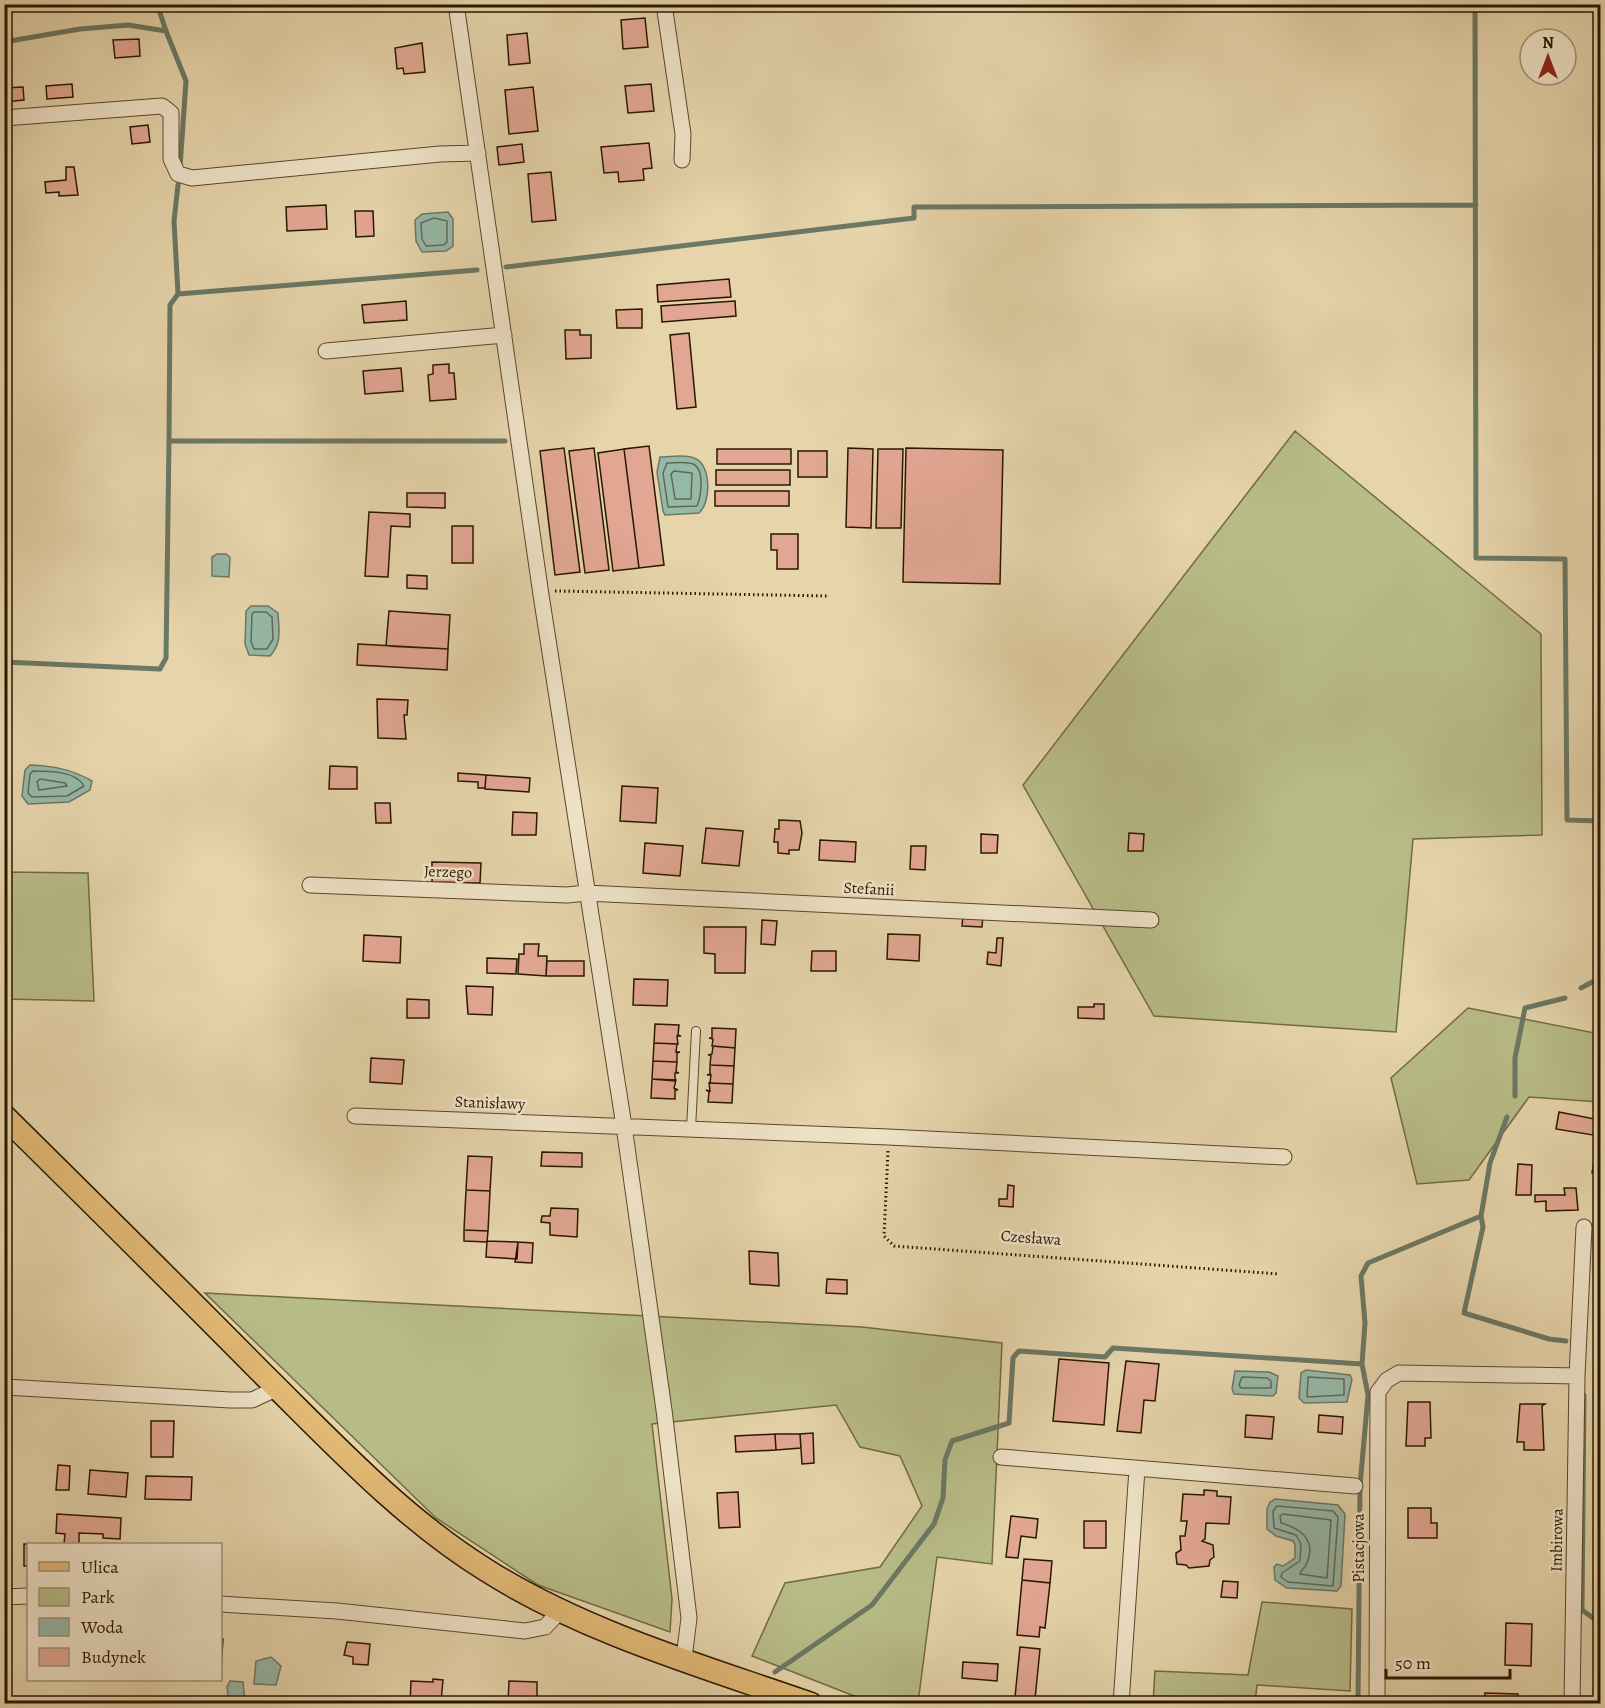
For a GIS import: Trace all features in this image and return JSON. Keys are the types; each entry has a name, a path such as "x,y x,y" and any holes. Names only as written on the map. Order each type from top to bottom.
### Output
{"main road":[{"path":"4,1116 376,1485 424,1527 487,1571 561,1610 811,1704"}],"street":[{"path":"456,4 541,595 624,1126 684,1569 689,1618 684,1658"},
{"path":"664,4 683,134 682,160"},
{"path":"4,118 162,106 171,113 171,159 178,174 192,178 440,154 478,153"},
{"path":"326,351 504,335"},
{"name":"Jerzego","path":"310,885 567,895 586,893"},
{"name":"Stefanii","path":"586,893 1151,920"},
{"name":"Stanisławy","path":"355,1116 624,1126"},
{"path":"624,1126 1284,1157"},
{"name":"Imbirowa","path":"1572,1704 1577,1376 1584,1227"},
{"name":"Pistacjowa","path":"1377,1704 1378,1392 1388,1380 1399,1373 1577,1376"},
{"path":"5,1387 230,1400 252,1400 278,1388"},
{"path":"1001,1457 1355,1486"},
{"path":"1121,1704 1137,1469"},
{"path":"4,1597 27,1596"},
{"path":"222,1604 337,1611 525,1631 544,1627 561,1610"}],"lane":[{"path":"691,1129 696,1031"}],"path":[{"path":"541,595 561,589 828,596"},
{"name":"Czesława","path":"888,1137 884,1236 894,1246 1279,1274"}],"green space":[{"path":"1295,431 1541,634 1542,835 1413,839 1396,1032 1154,1016 1023,785"},
{"path":"5,872 88,873 94,1001 5,999"},
{"path":"1468,1008 1600,1034 1600,1102 1529,1097 1469,1180 1417,1184 1391,1078"},
{"path":"205,1293 862,1327 1002,1343 992,1564 937,1557 918,1703 872,1703 752,1656 785,1583 880,1567 922,1506 900,1456 860,1447 836,1405 652,1424 672,1599 670,1632 538,1585 436,1518"},
{"path":"1262,1602 1352,1609 1350,1691 1257,1685 1255,1703 1153,1703 1155,1671 1248,1675"}],"water":[{"path":"448,212 453,219 453,246 446,251 422,252 416,241 415,220 422,214"},
{"path":"686,456 700,462 707,475 708,484 706,501 699,513 665,515 657,472 660,457"},
{"path":"217,554 226,554 230,557 229,577 212,576 212,557"},
{"path":"251,606 268,606 278,613 278,641 270,656 249,655 245,644 246,611"},
{"path":"30,765 54,767 77,774 92,781 90,790 69,802 28,804 22,796 25,770"},
{"path":"1306,1370 1350,1375 1352,1379 1347,1402 1304,1403 1299,1398 1301,1373"},
{"path":"1235,1371 1269,1372 1278,1376 1276,1393 1273,1396 1234,1394 1232,1389"},
{"path":"1275,1499 1338,1505 1345,1514 1341,1586 1337,1591 1287,1588 1275,1580 1274,1567 1277,1564 1283,1566 1295,1558 1295,1545 1293,1541 1276,1536 1267,1529 1267,1509 1270,1502"},
{"path":"271,1657 281,1666 276,1685 254,1684 256,1661"},
{"path":"230,1681 243,1682 245,1703 229,1703 227,1687"}],"building":[{"path":"645,18 648,47 623,49 621,20"},
{"path":"527,33 530,63 509,65 507,35"},
{"path":"139,39 140,56 115,58 113,40"},
{"path":"422,43 425,72 404,74 403,68 397,69 395,48"},
{"path":"72,84 73,97 47,99 46,86"},
{"path":"651,84 654,111 628,113 625,86"},
{"path":"23,87 24,100 4,102 4,88"},
{"path":"533,87 538,131 509,134 505,90"},
{"path":"148,125 150,142 132,144 130,127"},
{"path":"649,143 652,168 643,169 644,180 619,182 618,172 604,173 601,147"},
{"path":"522,144 524,162 499,165 497,147"},
{"path":"66,167 74,167 78,195 59,196 59,192 46,193 45,182 66,180"},
{"path":"551,172 556,220 532,222 528,174"},
{"path":"326,205 327,229 287,231 286,207"},
{"path":"355,211 373,211 374,236 356,237"},
{"path":"729,279 731,297 658,302 657,285"},
{"path":"406,301 407,320 364,323 362,305"},
{"path":"735,301 736,316 662,322 661,306"},
{"path":"642,309 642,328 617,328 616,310"},
{"path":"565,330 580,330 580,335 591,335 591,358 566,359"},
{"path":"689,333 696,407 677,409 670,335"},
{"path":"449,364 449,373 454,373 456,399 430,401 428,375 433,374 433,365"},
{"path":"401,368 403,391 365,394 363,371"},
{"path":"649,446 664,565 639,568 624,449"},
{"path":"564,448 580,572 555,575 540,451"},
{"path":"594,448 609,570 585,573 569,451"},
{"path":"848,448 873,449 871,528 846,527"},
{"path":"906,448 1003,450 1000,584 903,582"},
{"path":"624,449 639,568 613,571 598,453"},
{"path":"717,449 791,449 791,464 717,464"},
{"path":"878,449 903,449 901,528 876,528"},
{"path":"798,451 827,451 827,477 798,477"},
{"path":"716,470 790,470 790,485 716,485"},
{"path":"715,491 789,491 789,506 715,506"},
{"path":"407,493 445,493 445,508 407,507"},
{"path":"369,512 410,514 410,527 391,526 388,577 365,576"},
{"path":"452,526 473,526 473,563 452,563"},
{"path":"771,534 798,534 798,569 777,569 777,550 771,550"},
{"path":"407,575 427,576 427,589 407,588"},
{"path":"389,611 450,615 448,649 386,646"},
{"path":"358,644 448,649 447,670 357,665"},
{"path":"377,699 408,700 407,715 404,715 406,739 378,738"},
{"path":"330,766 357,767 357,789 329,789"},
{"path":"458,773 486,775 485,788 478,788 478,782 458,781"},
{"path":"486,775 530,778 529,792 485,789"},
{"path":"622,786 658,788 656,823 620,821"},
{"path":"375,803 390,803 391,823 376,823"},
{"path":"513,812 537,813 536,835 512,835"},
{"path":"779,820 800,821 802,833 799,850 789,850 789,854 778,853 778,842 774,842 775,829 779,829"},
{"path":"706,828 743,831 739,866 702,863"},
{"path":"1129,833 1144,834 1143,851 1128,851"},
{"path":"981,834 998,835 997,853 981,853"},
{"path":"820,840 856,842 855,862 819,860"},
{"path":"645,843 683,846 680,876 643,873"},
{"path":"911,846 926,846 925,870 910,869"},
{"path":"432,862 481,863 480,883 432,882"},
{"path":"963,914 983,915 982,927 962,926"},
{"path":"762,920 777,921 775,945 761,944"},
{"path":"704,927 746,927 745,973 715,973 715,954 704,953"},
{"path":"888,934 920,935 919,961 887,959"},
{"path":"364,935 401,937 400,963 363,961"},
{"path":"997,938 1003,938 1001,966 987,964 988,952 996,953"},
{"path":"524,944 539,944 538,956 547,956 546,976 518,974 519,954 524,954"},
{"path":"812,951 836,951 836,971 811,971"},
{"path":"487,958 517,959 516,974 487,973"},
{"path":"547,961 584,961 584,976 546,976"},
{"path":"634,979 668,980 667,1006 633,1005"},
{"path":"466,986 493,987 492,1015 468,1014"},
{"path":"407,999 429,1000 429,1018 407,1018"},
{"path":"1094,1004 1104,1004 1104,1019 1078,1018 1078,1007 1094,1007"},
{"path":"655,1024 679,1025 678,1035 681,1036 677,1036 678,1044 654,1043"},
{"path":"712,1028 736,1029 735,1048 712,1046 713,1039 709,1038 712,1038"},
{"path":"654,1043 677,1044 676,1052 680,1052 677,1053 677,1062 653,1061"},
{"path":"713,1046 735,1048 734,1066 710,1065 711,1055 708,1055 712,1054"},
{"path":"371,1058 404,1060 402,1084 370,1082"},
{"path":"653,1061 677,1062 676,1072 679,1073 675,1073 675,1081 652,1079"},
{"path":"710,1065 734,1066 733,1084 710,1083 711,1075 707,1075 710,1074"},
{"path":"652,1079 676,1080 674,1088 678,1090 675,1090 675,1099 651,1098"},
{"path":"709,1083 733,1084 732,1103 708,1102 709,1092 706,1090 710,1091"},
{"path":"1559,1112 1600,1120 1599,1136 1556,1129"},
{"path":"1600,1136 1600,1175 1592,1173"},
{"path":"542,1152 582,1153 582,1167 541,1166"},
{"path":"468,1156 492,1157 490,1191 466,1190"},
{"path":"1518,1164 1532,1165 1531,1195 1516,1195"},
{"path":"1008,1185 1014,1186 1013,1207 999,1206 999,1199 1007,1199"},
{"path":"1564,1188 1576,1188 1578,1210 1546,1211 1546,1201 1535,1202 1535,1195 1565,1195"},
{"path":"466,1190 490,1191 488,1231 464,1230"},
{"path":"551,1208 578,1209 577,1237 550,1235 550,1223 541,1222 542,1216 550,1216"},
{"path":"464,1230 488,1231 487,1242 464,1241"},
{"path":"487,1241 518,1242 517,1259 486,1257"},
{"path":"518,1242 533,1243 532,1263 515,1262"},
{"path":"749,1251 778,1253 779,1286 750,1284"},
{"path":"827,1279 847,1280 847,1294 826,1293"},
{"path":"1059,1359 1109,1363 1104,1425 1053,1421"},
{"path":"1126,1361 1159,1364 1155,1401 1144,1400 1141,1433 1117,1431"},
{"path":"1408,1402 1430,1402 1431,1438 1425,1438 1425,1446 1406,1446"},
{"path":"1520,1404 1545,1404 1542,1406 1544,1450 1524,1450 1524,1442 1517,1442"},
{"path":"1246,1415 1274,1417 1272,1439 1245,1437"},
{"path":"1319,1415 1343,1417 1342,1434 1318,1432"},
{"path":"151,1421 174,1421 173,1457 151,1457"},
{"path":"813,1433 814,1463 802,1464 800,1434"},
{"path":"775,1434 800,1434 801,1448 776,1450"},
{"path":"775,1434 776,1450 736,1452 735,1436"},
{"path":"58,1465 70,1466 69,1490 56,1490"},
{"path":"90,1470 128,1473 126,1497 88,1494"},
{"path":"146,1476 192,1477 191,1500 145,1499"},
{"path":"1204,1490 1217,1491 1217,1496 1231,1497 1229,1524 1206,1523 1205,1539 1202,1541 1213,1545 1214,1557 1210,1560 1209,1566 1189,1568 1186,1565 1177,1564 1176,1556 1176,1553 1181,1550 1180,1536 1185,1536 1187,1521 1181,1521 1183,1494 1204,1495"},
{"path":"738,1492 740,1527 719,1528 717,1493"},
{"path":"1408,1508 1431,1508 1431,1523 1437,1523 1437,1538 1408,1538"},
{"path":"57,1514 121,1518 120,1539 103,1538 103,1534 79,1533 79,1543 64,1543 65,1534 56,1533"},
{"path":"1011,1516 1038,1519 1036,1538 1021,1536 1018,1558 1006,1557"},
{"path":"1084,1521 1106,1521 1106,1548 1084,1548"},
{"path":"24,1544 27,1544 27,1566 24,1566"},
{"path":"1024,1559 1052,1561 1050,1583 1022,1580"},
{"path":"1022,1580 1050,1583 1045,1628 1040,1627 1039,1637 1017,1635"},
{"path":"1223,1581 1238,1582 1237,1598 1221,1597"},
{"path":"1506,1623 1532,1624 1531,1666 1505,1665"},
{"path":"347,1642 370,1644 368,1665 353,1664 353,1657 344,1655"},
{"path":"1020,1647 1040,1649 1035,1699 1015,1697"},
{"path":"963,1662 998,1664 997,1681 962,1678"},
{"path":"433,1679 443,1680 441,1701 410,1704 411,1681 433,1682"},
{"path":"509,1681 537,1682 537,1704 508,1704"},
{"path":"1485,1693 1518,1694 1518,1704 1484,1704"}],"waterway":[{"path":"157,4 166,31"},
{"path":"1475,4 1476,558 1565,559 1567,820 1600,821"},
{"path":"4,42 80,29 128,25 166,31 186,81 180,167"},
{"path":"178,185 174,221 178,294"},
{"path":"506,267 914,218 914,207 1476,205"},
{"path":"477,270 178,294 170,305 169,441 505,441"},
{"path":"4,662 160,669 166,658 169,441"},
{"path":"1581,988 1600,978"},
{"path":"1515,1096 1515,1058 1525,1008 1565,998"},
{"path":"1358,1704 1360,1486 1368,1395 1362,1364 1365,1323 1361,1276 1368,1263 1481,1216 1490,1163 1507,1117"},
{"path":"1481,1216 1483,1227 1464,1313 1549,1339 1566,1341"},
{"path":"775,1672 872,1605 934,1524 943,1498 945,1460 952,1441 1009,1423 1013,1358 1019,1351 1105,1357 1113,1348 1362,1364"},
{"path":"1584,1395 1582,1610 1600,1623"}]}
